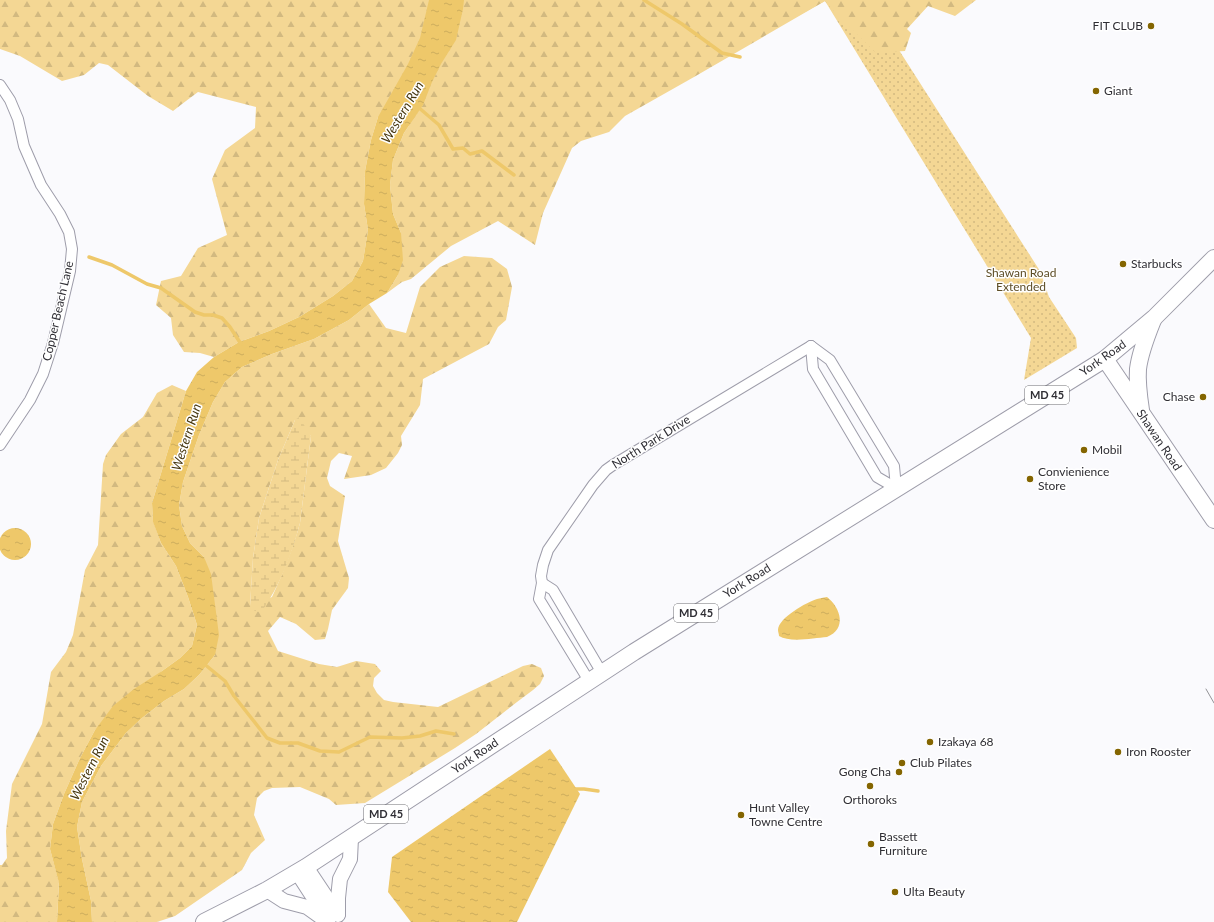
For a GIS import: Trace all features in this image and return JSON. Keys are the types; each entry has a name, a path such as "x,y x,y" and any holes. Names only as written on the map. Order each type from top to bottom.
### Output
{"main road":[{"name":"York Road","path":"204,922 267,890 302,869 596,677 896,488 1105,359 1154,318 1214,258"},
{"path":"1141,412 1138,388 1138,369 1146,338 1154,318"},
{"name":"Shawan Road","path":"1105,359 1214,520"},
{"path":"334,920 340,879 350,859 351,838"},
{"path":"302,869 334,920"},
{"path":"267,890 284,901 307,907 334,920"}],"street":[{"name":"Copper Beach Lane","path":"0,85 13,106 18,119 24,146 41,185 60,214 69,232 72,249 67,286 53,343 43,374 30,400 0,445"},
{"path":"811,346 813,369 877,477 896,488"},
{"path":"811,346 830,360 894,466 896,488"},
{"name":"North Park Drive","path":"596,677 539,599 543,565 548,550 593,485 606,470 811,346"},
{"path":"542,583 553,590 596,677"}],"green space":[{"name":"Shawan Road Extended","path":"0,0 867,0 1040,271 1049,297 1076,338 1077,348 1024,380 1031,338 825,1 705,67 528,159 378,117"},
{"path":"0,0 429,0 420,38 408,64 378,117 371,140 365,171 364,204 368,230 363,261 352,281 333,296 299,317 269,331 239,342 214,357 200,353 184,352 173,335 171,318 156,305 161,281 181,276 198,248 227,235 212,179 225,150 255,128 256,107 198,92 173,111 148,96 108,65 99,63 84,75 62,81 20,56 0,49"},
{"path":"464,0 976,0 955,16 928,6 907,29 911,33 905,51 876,53 837,15 825,1 625,116 609,132 581,141 572,148 543,213 535,245 498,221 451,246 411,279 402,282 387,293 398,275 401,233 393,214 390,185 393,160 404,133 423,105 441,64 456,40"},
{"path":"464,256 492,258 507,269 512,287 506,320 498,327 489,344 423,379 420,405 401,436 402,445 398,453 386,468 371,475 344,479 352,456 339,453 331,461 327,478 330,486 345,496 338,541 349,578 348,588 332,610 325,639 315,640 296,624 280,617 268,631 278,651 319,664 337,667 356,661 375,664 381,671 374,678 373,686 384,700 393,702 438,707 523,666 532,664 541,668 544,676 540,684 476,734 365,803 336,805 329,799 300,787 272,788 264,791 257,798 254,815 265,840 251,853 242,870 175,916 157,922 92,922 91,901 77,827 82,802 101,766 126,733 164,701 184,689 199,675 215,655 204,557 190,543 182,526 179,505 183,482 199,435 213,402 225,382 242,367 272,354 314,339 349,320 369,304 386,328 406,333 420,287 440,267","holes":["295,420 311,436 300,523 291,552 272,597 250,606 253,558 259,518 278,460"]},
{"path":"172,385 186,391 152,503 153,521 161,543 176,566 197,625 192,646 180,658 162,671 95,730 80,758 53,824 50,849 59,882 57,922 0,922 0,865 2,865 7,858 6,831 12,784 42,724 51,672 66,652 73,635 85,570 98,545 103,464 106,455 121,434 143,417 157,393"},
{"path":"299,417 311,436 300,523 289,558 280,580 262,611 257,612 250,606 253,558 259,518 278,460 295,420"}],"water":[{"name":"Western Run","path":"429,0 464,0 456,40 441,64 423,105 404,133 393,160 390,185 393,214 401,233 403,260 398,275 387,293 369,304 349,320 314,339 272,354 242,367 225,382 213,402 199,435 183,482 179,505 182,526 190,543 204,557 211,574 219,635 215,655 199,675 184,689 164,701 126,733 101,766 82,802 77,827 91,901 92,922 57,922 59,883 50,849 53,824 80,758 95,730 113,706 134,689 180,658 192,646 197,625 176,566 161,543 153,522 152,503 186,391 197,372 214,357 239,342 269,331 299,317 333,296 352,281 363,261 368,230 364,204 365,171 371,140 378,117 408,64 420,38"},
{"path":"18,528 24,530 29,535 31,544 29,553 24,558 12,560 6,558 1,553 -1,541 1,535 6,530"},
{"path":"827,597 836,607 840,618 837,629 833,633 827,637 802,640 789,639 779,636 779,625 794,611 807,603"},
{"path":"550,749 580,794 517,922 411,922 388,892 392,857"}],"waterway":[{"path":"644,0 682,24 722,53 740,57"},
{"name":"Western Run","path":"418,107 439,125 453,149 463,148 470,154 482,151 514,175"},
{"path":"89,257 112,265 147,284 161,288 195,312 222,318 241,344"},
{"path":"203,663 225,681 234,696 267,738 280,743 298,743 320,751 339,752 370,737 402,738 420,736 436,731 454,734"},
{"path":"573,789 598,791"}],"tram line":[{"path":"1206,689 1214,703"}],"place":[{"name":"FIT CLUB","path":"1151,26"},
{"name":"Giant","path":"1096,91"},
{"name":"Starbucks","path":"1123,264"},
{"name":"Chase","path":"1203,397"},
{"name":"Mobil","path":"1084,450"},
{"name":"Convienience Store","path":"1030,479"},
{"name":"Izakaya 68","path":"930,742"},
{"name":"Iron Rooster","path":"1118,752"},
{"name":"Club Pilates","path":"902,763"},
{"name":"Gong Cha","path":"899,772"},
{"name":"Orthoroks","path":"870,786"},
{"name":"Hunt Valley Towne Centre","path":"741,815"},
{"name":"Bassett Furniture","path":"871,844"},
{"name":"Ulta Beauty","path":"895,892"}]}
